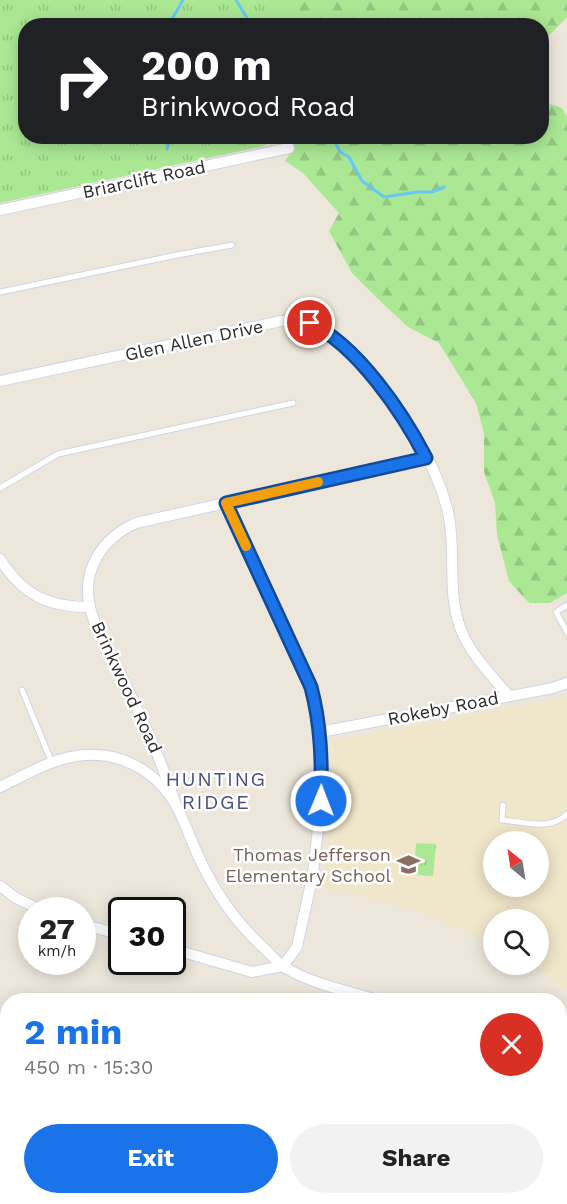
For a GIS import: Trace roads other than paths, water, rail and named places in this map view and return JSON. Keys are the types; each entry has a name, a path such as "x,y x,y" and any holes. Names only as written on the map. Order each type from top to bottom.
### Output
{"street":[{"name":"Briarclift Road","path":"0,210 289,148"},
{"name":"Glen Allen Drive","path":"0,381 281,321 297,320 321,328 355,359 388,396 417,439 445,499 449,516 452,590 455,610 462,631 485,668 509,696"},
{"name":"Brinkwood Road","path":"177,808 154,743 90,607 90,577 94,562 110,537 136,523 426,458"},
{"path":"186,953 252,972 283,966 297,947 313,874 321,801 320,732 317,711 303,667 226,503"},
{"path":"0,559 22,588 36,597 70,607 90,607"},
{"name":"Rokeby Road","path":"320,732 567,683"},
{"path":"0,786 52,763 87,754 114,756 131,763 149,774 177,808 201,862 230,912 247,932 283,966 352,993"},
{"path":"0,886 18,899"}],"lane":[{"path":"0,292 232,245"},
{"path":"0,488 58,454 293,403"},
{"path":"567,605 556,612 567,632"},
{"path":"22,690 52,763"},
{"path":"503,805 502,820 554,823 567,814"}],"waterway":[{"path":"173,18 183,0"},
{"path":"236,0 247,18"},
{"path":"167,149 169,144"},
{"path":"336,144 340,152 349,157 362,181 384,197 432,192 444,187"}],"place":[{"name":"Thomas Jefferson Elementary School","path":"409,864"}],"district":[{"name":"HUNTING RIDGE","path":"216,790"}]}
